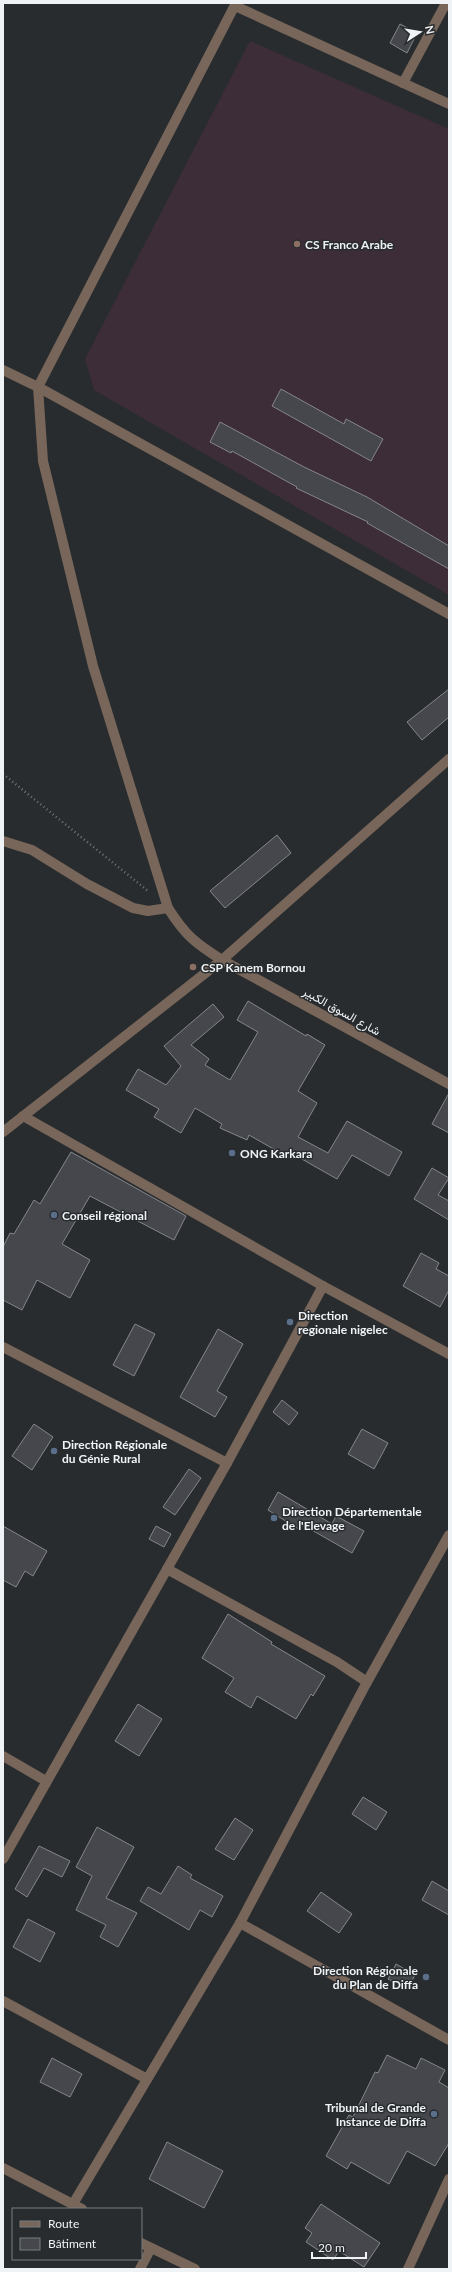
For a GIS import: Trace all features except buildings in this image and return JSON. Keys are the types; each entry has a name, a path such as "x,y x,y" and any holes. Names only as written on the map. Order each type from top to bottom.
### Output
{"street":[{"path":"403,83 446,3"},
{"path":"38,387 235,5 449,104"},
{"path":"3,370 38,387 449,614"},
{"name":"شارع السوق الكبير","path":"38,387 43,461 91,659 168,908 182,930 197,944 222,960 449,1084"},
{"path":"3,1132 222,960 449,759"},
{"path":"3,841 32,850 87,884 133,908 148,912 168,908"},
{"path":"23,1116 323,1286 449,1354"},
{"path":"3,1859 227,1463 323,1286"},
{"path":"3,1347 227,1463"},
{"path":"73,2204 240,1923 367,1682 445,1554 449,1536"},
{"path":"167,1569 337,1662 367,1682"},
{"path":"3,1756 46,1781"},
{"path":"240,1923 449,2040"},
{"path":"3,2001 147,2079"},
{"path":"3,2168 80,2208"},
{"path":"408,2269 449,2179"},
{"path":"142,2244 195,2269"},
{"path":"140,2269 151,2248"}],"path":[{"path":"3,774 150,892"}],"shaded area":[{"name":"CS Franco Arabe","path":"250,41 449,129 449,595 94,390 85,359"}],"place":[{"name":"CS Franco Arabe","path":"297,244"},
{"name":"CSP Kanem Bornou","path":"193,967"},
{"name":"ONG Karkara","path":"232,1153"},
{"name":"Conseil régional","path":"54,1215"},
{"name":"Direction regionale nigelec","path":"290,1322"},
{"name":"Direction Régionale du Génie Rural","path":"54,1451"},
{"name":"Direction Départementale de l'Elevage","path":"274,1518"},
{"name":"Direction Régionale du Plan de Diffa","path":"426,1977"},
{"name":"Tribunal de Grande Instance de Diffa","path":"434,2114"}]}
